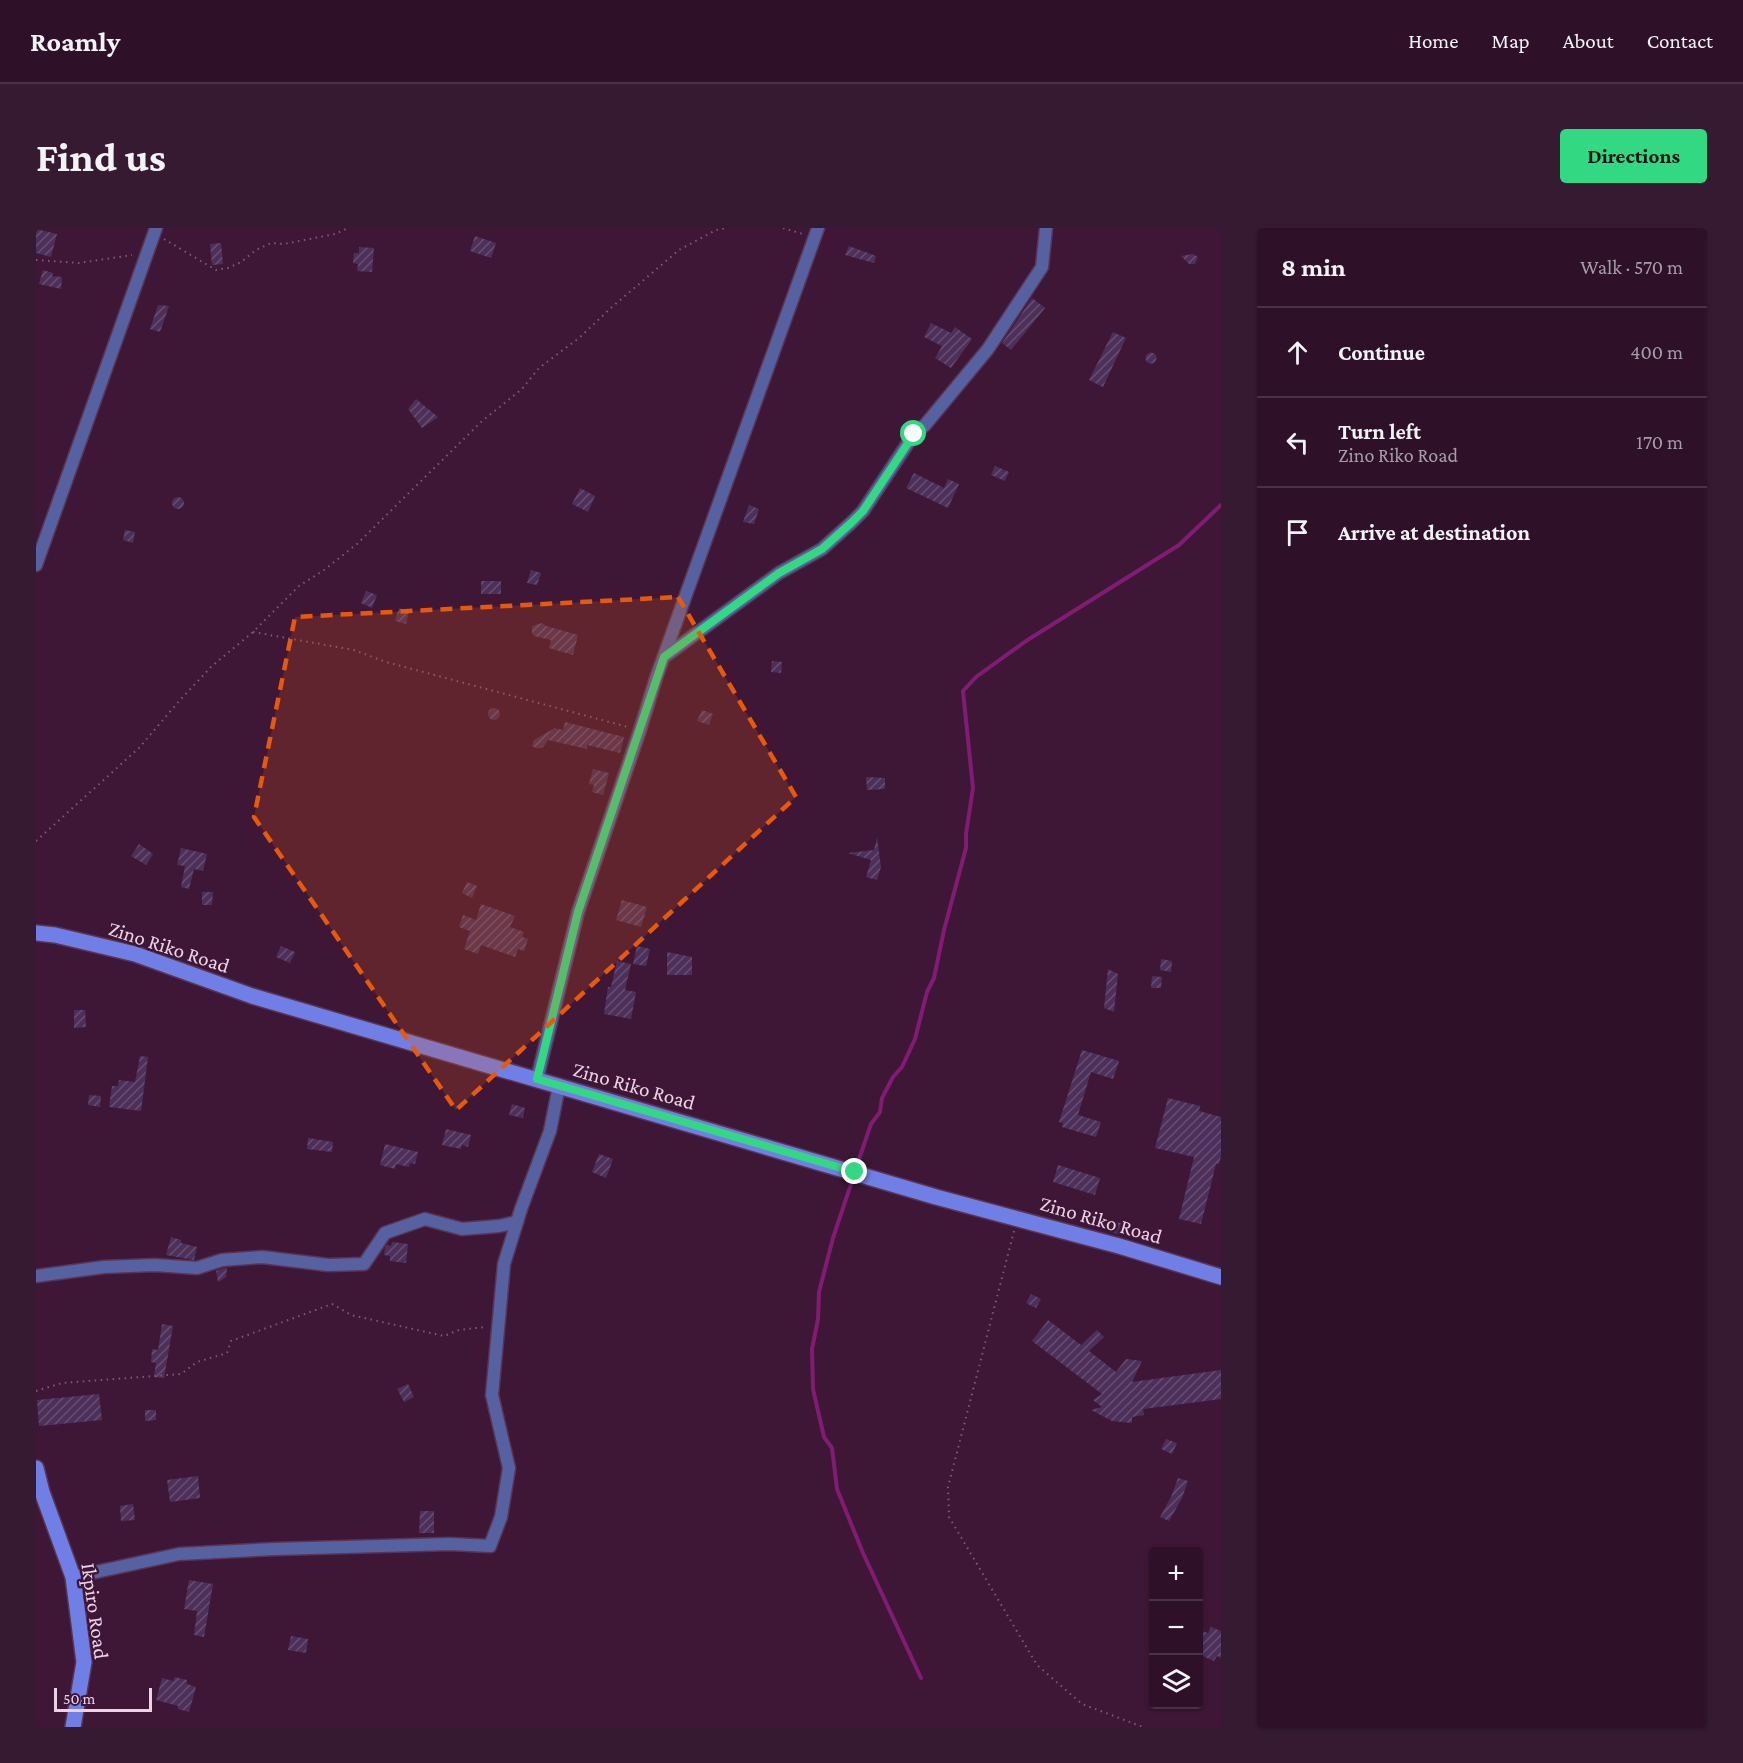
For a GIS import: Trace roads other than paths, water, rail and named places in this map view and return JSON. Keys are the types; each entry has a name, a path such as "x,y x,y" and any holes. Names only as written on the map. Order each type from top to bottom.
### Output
{"street":[{"path":"664,657 779,573 822,549 863,511 914,434 925,425 988,349 1042,267 1046,228"},
{"path":"36,565 147,253 153,230"},
{"path":"537,1079 578,912 664,657 817,233"},
{"name":"Zino Riko Road","path":"36,933 55,935 135,954 252,996 936,1197 1119,1246 1221,1277"},
{"path":"73,1577 179,1554 286,1548 450,1544 490,1546 501,1517 509,1468 492,1395 504,1264 533,1172 550,1131 559,1086"},
{"path":"36,1276 104,1267 155,1265 197,1268 222,1260 262,1257 328,1265 363,1264 385,1233 425,1219 462,1228 499,1226 517,1222"},
{"name":"Ikpiro Road","path":"36,1468 42,1492 73,1577 84,1662 73,1727"}],"waterway":[{"path":"855,1171 871,1124 880,1112 882,1098 893,1077 902,1067 915,1039 927,992 934,978 966,848 973,788 963,691 976,677 1026,641 1179,545 1221,505"},
{"path":"853,1178 833,1238 819,1292 818,1319 812,1349 813,1389 824,1437 832,1448 837,1489 863,1553 921,1678"}]}
